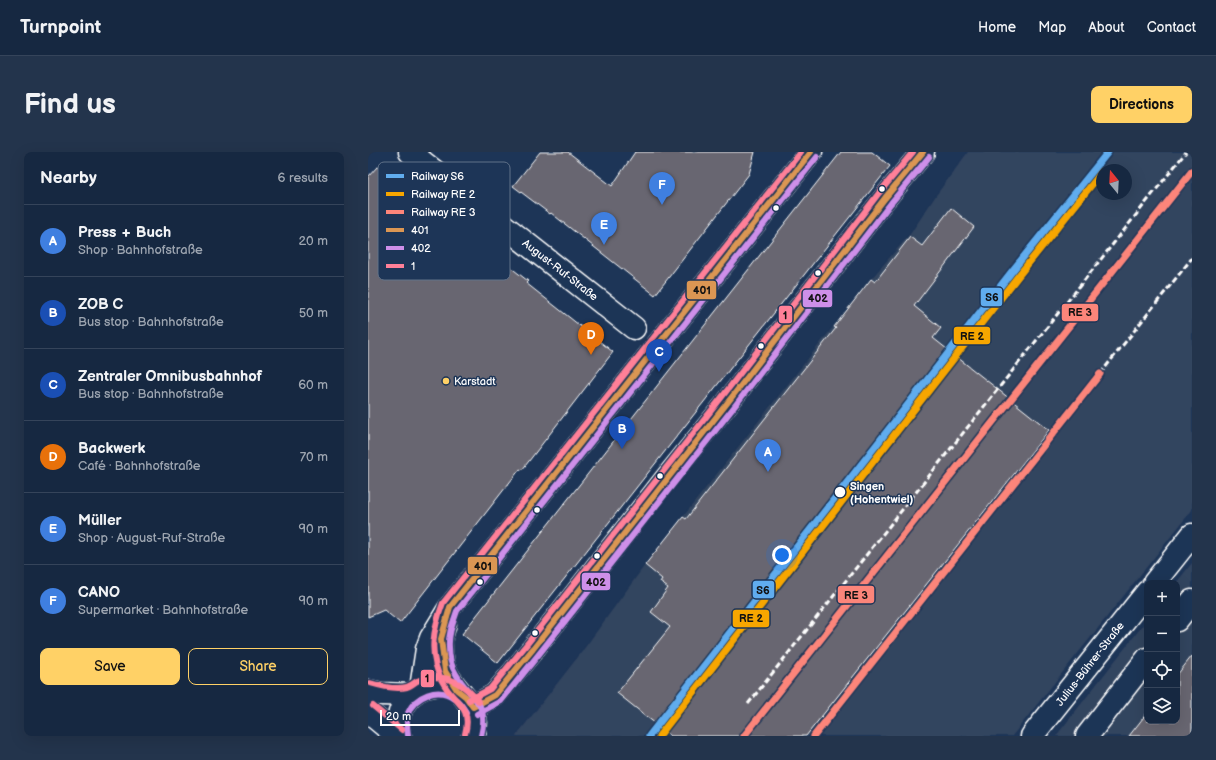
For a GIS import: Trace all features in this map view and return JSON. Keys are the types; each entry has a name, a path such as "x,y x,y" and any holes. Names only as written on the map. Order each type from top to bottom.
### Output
{"street":[{"name":"August-Ruf-Straße","path":"410,152 423,162"},
{"path":"400,736 398,717 403,705 415,691 431,638 450,607 811,152"},
{"path":"472,707 495,695 728,402 885,198 923,152"},
{"name":"August-Ruf-Straße","path":"510,231 634,328"},
{"path":"1156,580 1192,535"},
{"name":"Julius-Bührer-Straße","path":"1032,736 1144,596"},
{"path":"1180,616 1192,601"},
{"path":"450,607 441,639 445,671 457,690 466,698 472,707 476,719 475,732 473,736"},
{"path":"1087,736 1144,663"},
{"path":"368,691 380,694 415,691 433,685 445,686 457,690"},
{"path":"368,712 397,736"}],"shaded area":[{"path":"968,152 1192,152 1192,510 1012,736 516,736 581,653 645,565 871,279 911,233"},
{"path":"1192,563 1192,736 1056,736 1144,624 1144,724 1180,724 1180,580 1178,580"}],"building":[{"path":"540,152 568,152 612,186 635,152 755,152 749,174 655,295 551,213 550,214 513,186"},
{"path":"841,152 872,152 890,166 498,663 462,634"},
{"name":"Karstadt","path":"378,168 378,280 510,280 510,267 528,281 526,283 613,352 522,470 520,469 400,623 384,610 368,617 368,177"},
{"path":"951,208 974,227 914,306 941,328 933,338 1049,430 806,736 671,736 617,693 670,627 651,612 668,588 660,582 662,579 645,565 683,517 686,519 836,328 834,327 871,279 875,282 910,237 922,246"},
{"path":"1192,656 1192,736 1129,736 1144,717 1144,724 1180,724 1180,671"}],"railway":[{"path":"748,704 1186,152"},
{"path":"1100,374 1192,258"}],"rail line":[{"name":"S6","path":"649,736 1013,270 1108,152"}],"transit line":[{"name":"1","path":"465,734 467,724 464,710 446,688 435,662 435,632 443,603 801,152"},
{"name":"401","path":"811,152 450,607 441,639 445,671 457,690 466,697 473,707 495,695 533,649 728,402 885,198 923,152"},
{"name":"1","path":"469,700 490,689 527,644 722,397 879,193 913,152"},
{"name":"402","path":"481,736 483,724 481,708 456,674 450,657 449,638 457,611 817,157"},
{"name":"402","path":"477,714 501,701 734,407 891,203 929,157"},
{"path":"744,736 1192,171"},
{"path":"659,736 1019,275 1096,179"},
{"path":"814,736 1100,374"},
{"name":"1","path":"370,683 388,687 403,688 426,678 444,678 459,684 479,702"},
{"name":"402","path":"408,735 408,713 416,702 428,695 434,693 448,695 458,701 466,712"},
{"name":"1","path":"373,706 402,730"}],"place":[{"name":"CANO","path":"662,205"},
{"name":"Müller","path":"604,245"},
{"name":"Backwerk","path":"591,355"},
{"name":"Zentraler Omnibusbahnhof","path":"659,372"},
{"name":"Karstadt","path":"446,381"},
{"name":"ZOB C","path":"622,449"},
{"name":"Press + Buch","path":"768,472"},
{"name":"Singen (Hohentwiel)","path":"840,492"}]}
